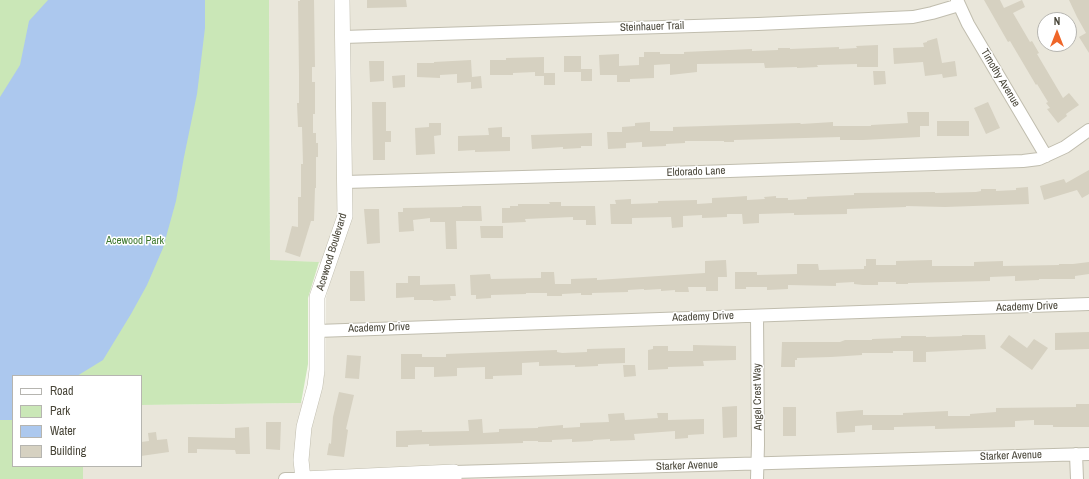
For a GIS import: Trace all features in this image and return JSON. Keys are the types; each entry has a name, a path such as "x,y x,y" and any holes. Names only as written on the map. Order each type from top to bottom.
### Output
{"street":[{"name":"Acewood Boulevard","path":"303,479 301,460 304,427 315,386 317,370 318,298 345,216 342,0"},
{"name":"Steinhauer Trail","path":"343,37 758,24 913,17 932,13 958,3"},
{"name":"Timothy Avenue","path":"958,3 968,24 1046,156"},
{"name":"Eldorado Lane","path":"345,182 700,172 1039,159 1065,147 1089,130"},
{"name":"Academy Drive","path":"317,331 1089,304"},
{"name":"Angel Crest Way","path":"757,316 757,479"},
{"path":"1076,454 1077,479"},
{"name":"Starker Avenue","path":"285,479 608,473 758,463 1089,454"}],"shaded area":[{"path":"269,0 1089,0 1089,479 83,479 83,467 142,467 142,405 301,403 325,374 326,298 331,276 319,262 270,261"}],"green space":[{"name":"Acewood Park","path":"0,0 269,0 270,260 319,262 308,298 308,364 301,403 142,405 142,375 12,375 12,467 83,467 83,479 0,479"}],"water":[{"path":"48,0 205,0 205,28 197,94 176,201 163,248 147,285 103,360 79,375 12,375 12,420 0,420 0,97 20,65 29,21"}],"building":[{"path":"314,0 315,67 312,67 312,82 315,82 315,114 313,114 313,133 316,133 318,157 316,157 314,221 311,221 300,257 285,252 292,226 298,227 298,197 301,197 301,164 303,164 302,127 298,127 297,103 299,103 298,1"},
{"path":"367,0 406,0 407,7 367,8"},
{"path":"984,0 1000,0 1004,8 1022,0 1025,7 1013,13 1030,42 1032,41 1037,52 1039,53 1037,54 1063,98 1069,93 1079,105 1066,114 1067,116 1058,123 1047,109 1050,108 1046,103 1048,102 1037,84 1036,85 1010,41 1008,42"},
{"path":"1069,0 1089,0 1089,53 1079,37 1086,33 1077,17 1077,12 1075,12"},
{"path":"937,38 942,63 955,61 957,76 943,78 942,74 925,76 923,62 894,64 893,48 924,47 923,43"},
{"path":"878,45 878,67 857,67 857,64 817,65 818,67 797,68 765,68 764,63 697,64 697,72 670,75 670,64 654,65 654,78 630,79 630,82 617,82 617,75 600,75 599,55 619,54 619,66 639,65 639,57 644,57 644,52 684,54 684,52 752,49 752,51 778,50 778,48 839,47 839,49 857,48 856,46"},
{"path":"564,56 581,56 581,72 564,72"},
{"path":"544,57 544,73 555,73 555,85 544,85 544,76 535,76 535,72 513,73 513,75 490,75 490,60"},
{"path":"471,60 472,77 481,76 482,88 471,89 471,82 457,83 457,74 440,75 440,78 417,77 417,63"},
{"path":"369,61 384,61 384,81 370,82"},
{"path":"581,69 592,69 592,81 581,81"},
{"path":"873,71 885,71 886,84 874,85"},
{"path":"405,75 405,87 393,88 392,76"},
{"path":"372,102 386,102 386,131 391,131 391,142 385,142 385,160 373,160"},
{"path":"988,102 1000,128 986,134 974,108"},
{"path":"907,112 929,112 929,126 920,126 920,137 863,140 840,140 840,137 734,140 734,142 685,141 685,143 666,144 666,146 642,147 642,142 626,143 626,148 608,149 607,132 622,132 622,127 635,126 635,123 650,122 650,131 673,131 673,127 833,122 833,126 871,126 908,123"},
{"path":"937,121 969,121 969,136 937,136"},
{"path":"429,123 441,123 441,135 434,136 435,154 416,155 415,128 429,127"},
{"path":"502,127 502,137 510,137 510,151 458,151 458,136 489,135 488,128"},
{"path":"592,133 592,146 563,149 563,147 532,149 531,135"},
{"path":"1089,170 1089,194 1082,198 1077,190 1044,200 1040,186 1064,179 1066,183"},
{"path":"1028,187 1029,204 945,207 906,206 847,209 847,214 759,214 759,223 743,224 742,214 727,214 727,217 702,218 702,215 683,216 683,227 672,228 671,217 632,218 632,224 611,224 610,204 616,204 615,200 631,199 631,204 658,203 658,201 697,200 697,204 712,203 712,198 747,196 747,200 765,199 764,197 776,196 776,198 788,198 788,200 807,199 807,197 854,195 854,193 976,192 981,191 981,189 996,189 996,191 1016,190 1016,188"},
{"path":"549,202 561,202 561,206 595,206 596,225 586,225 586,220 573,220 573,217 525,219 526,222 502,223 502,208 518,206 518,204 550,204"},
{"path":"481,206 482,221 456,221 457,249 446,249 445,222 430,222 430,218 413,220 414,231 399,232 398,212 403,212 403,208"},
{"path":"364,209 379,209 380,243 367,244"},
{"path":"480,226 503,226 503,238 481,238"},
{"path":"866,259 876,259 876,265 896,265 896,261 932,260 932,266 974,266 974,262 1003,261 1003,266 1059,265 1089,262 1089,274 1075,276 1075,279 1015,281 1015,276 990,277 990,281 908,284 878,282 878,285 854,284 854,282 836,283 836,286 788,285 788,289 767,290 767,287 746,287 746,289 735,289 735,272 757,272 757,275 797,274 797,264 818,264 819,270 864,269 864,266 866,266"},
{"path":"726,260 727,277 718,277 718,291 706,291 706,287 688,287 689,292 644,289 628,290 628,292 592,293 592,295 581,295 581,293 562,294 562,296 547,296 547,293 526,293 491,295 491,298 476,299 476,295 471,295 470,275 490,274 491,279 541,278 541,272 554,272 555,284 571,284 571,279 597,278 597,280 705,273 705,261"},
{"path":"350,271 364,271 365,301 350,301"},
{"path":"408,276 420,276 420,285 455,284 456,296 450,296 451,300 433,301 414,300 414,297 396,298 396,283 408,283"},
{"path":"1089,332 1089,349 1055,350 1055,333"},
{"path":"985,335 986,349 926,352 926,362 913,362 913,351 893,351 893,353 862,353 862,355 797,358 797,360 795,360 795,367 781,367 782,342 840,342 845,340 901,338 901,336 926,337"},
{"path":"1009,335 1027,348 1034,339 1048,348 1032,370 1000,347"},
{"path":"693,345 736,346 736,360 703,361 704,366 668,367 668,369 648,370 648,350 653,349 653,346 668,346 668,351 693,351"},
{"path":"625,348 625,363 575,367 575,365 539,366 539,362 522,363 522,375 493,376 493,379 485,379 485,367 457,368 457,376 434,377 434,367 415,367 415,379 401,379 401,354 422,354 422,357 446,357 446,354 557,350 557,352 562,353 587,352 587,349"},
{"path":"347,355 361,356 359,379 345,378"},
{"path":"623,365 635,365 636,376 624,377"},
{"path":"339,392 354,395 346,429 348,430 344,457 327,455 329,443 331,444 333,417"},
{"path":"1076,404 1089,404 1089,427 1053,427 1053,425 1034,425 1034,420 1015,421 1015,427 935,429 935,426 894,427 894,430 872,430 872,425 855,426 855,432 837,433 836,412 863,410 863,415 903,415 903,413 948,411 948,416 970,416 970,414 996,412 996,408 1076,407"},
{"path":"737,406 737,437 723,438 722,407"},
{"path":"783,407 796,407 796,436 783,436"},
{"path":"624,413 625,420 658,418 657,413 668,413 668,420 704,419 704,434 688,435 688,438 675,439 675,431 634,434 635,440 610,441 610,439 572,442 572,439 552,440 552,442 523,441 523,443 429,446 429,444 396,447 396,431 469,431 468,420 482,419 483,433 499,432 499,429 538,428 563,425 563,428 580,427 580,423 609,422 608,414"},
{"path":"266,422 281,422 280,450 266,449"},
{"path":"249,427 250,454 236,454 235,450 197,449 197,453 188,453 188,437 235,438 235,428"},
{"path":"156,432 157,440 167,439 169,452 142,456 142,442 149,441 148,433"}]}
